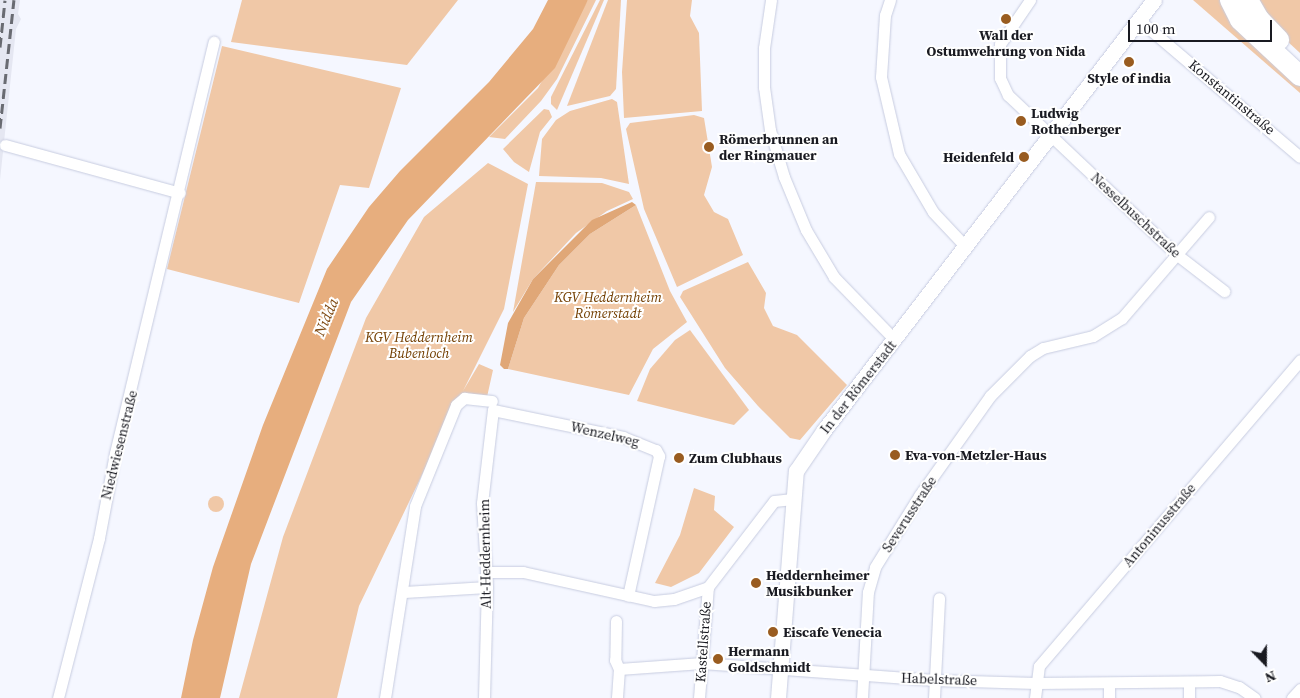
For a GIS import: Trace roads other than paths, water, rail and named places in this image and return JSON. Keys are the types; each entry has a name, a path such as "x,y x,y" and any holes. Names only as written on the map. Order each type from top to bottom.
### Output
{"highway":[{"path":"1230,0 1240,20 1300,76"},
{"path":"1248,0 1259,19 1300,60"}],"street":[{"path":"771,0 764,48 764,87 770,130 782,172 806,230 834,277 894,340"},
{"path":"890,0 885,15 881,77 900,154 933,212 966,246"},
{"name":"Nesselbuschstraße","path":"1030,0 1000,44 1000,78 1021,110 1051,135 1176,254 1224,291"},
{"name":"In der Römerstadt","path":"778,698 796,471 1154,0"},
{"name":"Konstantinstraße","path":"1139,20 1300,157"},
{"name":"Niedwiesenstraße","path":"58,698 180,193 214,42"},
{"path":"5,145 180,193"},
{"name":"Severusstraße","path":"862,698 868,592 875,567 919,496 990,396 1011,372 1043,348 1107,329 1127,313 1209,216"},
{"name":"Antoninusstraße","path":"1035,698 1039,666 1300,360"},
{"name":"Wenzelweg","path":"386,698 404,592 415,506 456,405 464,398 623,437 656,450 659,456 628,596"},
{"name":"Alt-Heddernheim","path":"484,698 486,572 482,503 493,406"},
{"path":"486,572 523,572 654,601 674,599 708,587 774,501 793,498"},
{"path":"404,592 486,587"},
{"name":"Kastellstraße","path":"699,698 708,587"},
{"path":"934,698 939,598"},
{"path":"616,621 615,660 619,669 617,698"},
{"name":"Habelstraße","path":"619,669 702,663 934,680 1036,683 1190,683 1220,681 1239,687 1255,698"},
{"path":"1109,683 1109,698"},
{"path":"1189,698 1190,683"},
{"path":"1292,698 1300,688"}],"water":[{"name":"Nidda","path":"548,0 588,0 555,68 408,220 351,302 251,564 220,698 181,698 193,640 213,567 263,425 327,269 369,207 400,171 489,82 533,29"}],"railway":[{"path":"0,47 5,0"},
{"path":"0,128 14,0"}],"place":[{"name":"Wall der Ostumwehrung von Nida","path":"1006,19"},
{"name":"Style of india","path":"1129,62"},
{"name":"Ludwig Rothenberger","path":"1021,121"},
{"name":"Römerbrunnen an der Ringmauer","path":"709,147"},
{"name":"Heidenfeld","path":"1024,157"},
{"name":"Eva-von-Metzler-Haus","path":"895,455"},
{"name":"Zum Clubhaus","path":"679,458"},
{"name":"Heddernheimer Musikbunker","path":"756,583"},
{"name":"Eiscafe Venecia","path":"773,632"},
{"name":"Hermann Goldschmidt","path":"718,659"}],"park label":[{"name":"KGV Heddernheim Römerstadt","path":"608,306"},
{"name":"KGV Heddernheim Bubenloch","path":"419,346"}]}
